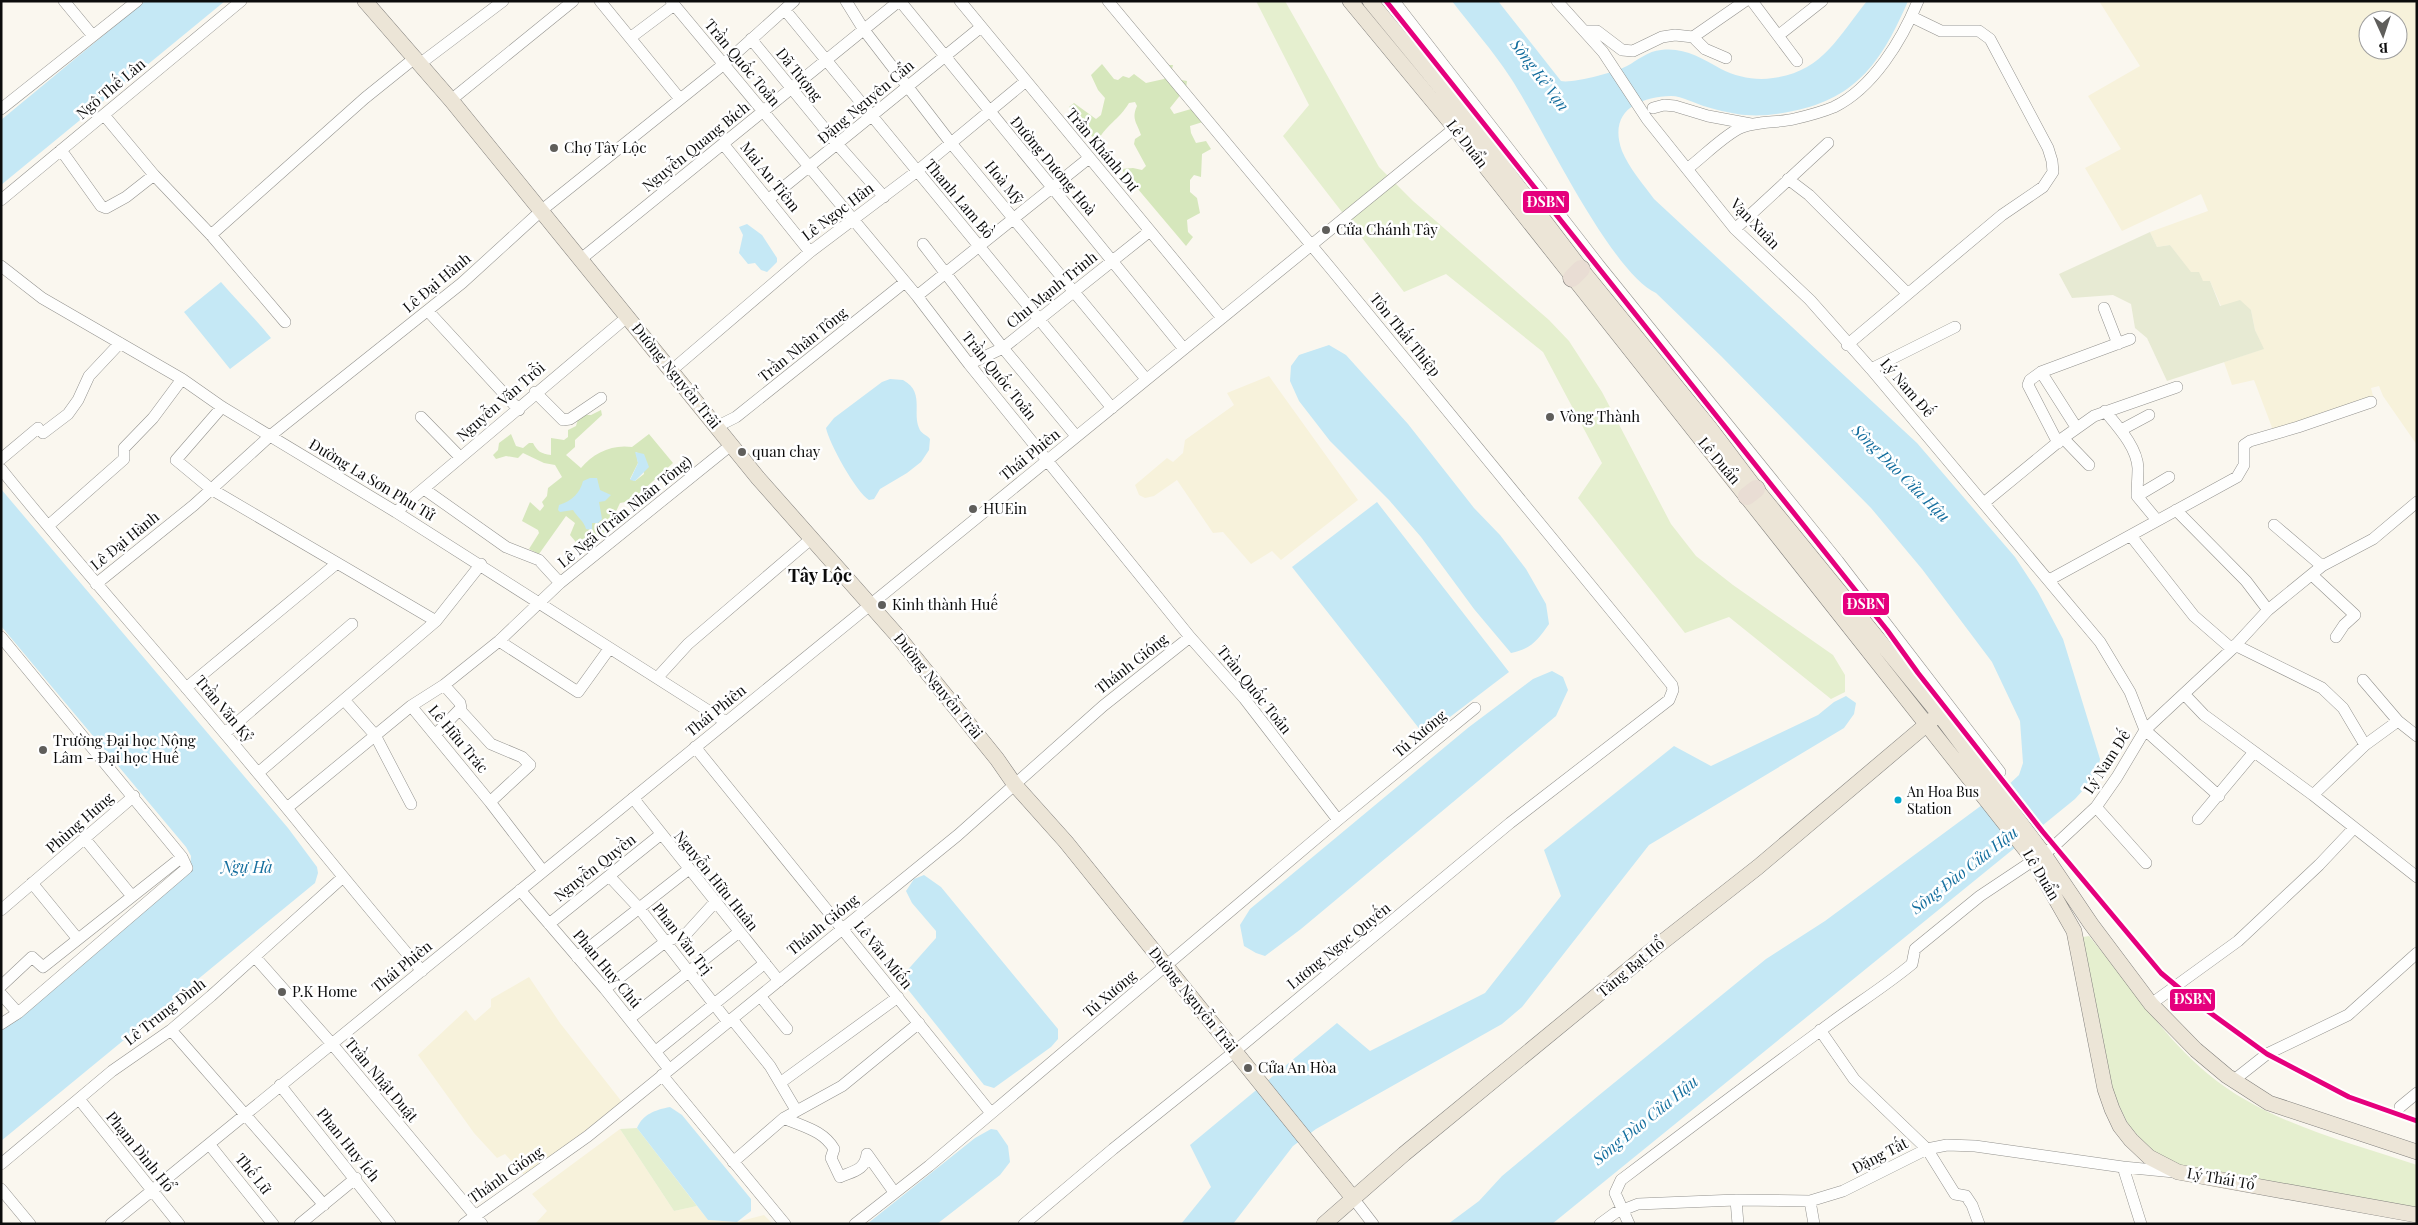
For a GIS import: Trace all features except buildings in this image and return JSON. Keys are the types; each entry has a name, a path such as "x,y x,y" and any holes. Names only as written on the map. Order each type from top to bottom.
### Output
{"main road":[{"name":"Lê Duẩn","path":"1350,1 1460,123"},
{"name":"Lê Duẩn","path":"1370,1 1460,123 1576,273 1752,493 1939,714 1986,788 2091,924"},
{"name":"Đường Nguyễn Trãi","path":"370,3 542,210 771,494 870,604 967,720 1015,785 1061,836 1353,1198"},
{"name":"Lê Duẩn","path":"1752,493 1926,725 1986,788"},
{"name":"Tăng Bạt Hổ","path":"1324,1224 1631,967 1758,867 1939,714"},
{"name":"Lê Duẩn","path":"2037,854 2074,931"},
{"path":"2074,931 2091,924 2151,1004 2196,1050 2234,1080 2269,1103 2417,1152"},
{"name":"Lý Thái Tổ","path":"2074,931 2105,1089 2120,1126 2131,1140 2149,1157 2178,1172 2417,1215"}],"street":[{"path":"64,1 92,36"},
{"path":"1,109 137,1"},
{"name":"Ngô Thế Lân","path":"1,200 241,1"},
{"path":"211,235 365,98 503,1"},
{"path":"451,100 573,1"},
{"path":"600,1 680,99"},
{"name":"Lê Đại Hành","path":"96,584 211,489 270,436 468,278 542,210 724,64 794,1"},
{"name":"Hoà Mỹ","path":"846,1 864,30 951,143 1146,379"},
{"name":"Nguyễn Quang Bích","path":"581,259 900,1"},
{"name":"Đường Dương Hoà","path":"900,1 1184,349"},
{"name":"Trần Khánh Dư","path":"960,1 1222,318"},
{"name":"Tôn Thất Thiệp","path":"1108,1 1672,685 1673,692"},
{"path":"1394,1 1599,265 1833,554 2000,772"},
{"path":"1557,1 1585,31 1597,31 1622,50 1633,51 1662,37 1675,35 1693,37 1705,49 1726,58"},
{"path":"1693,37 1745,1"},
{"path":"1752,1 1797,60"},
{"path":"1779,35 1822,1"},
{"path":"1653,108 1664,105 1675,106 1708,116 1751,124 1768,124 1802,117 1834,107 1850,96 1871,77 1912,17 1918,1"},
{"path":"630,38 672,3"},
{"name":"Trần Quốc Toản","path":"672,3 917,296 969,364 1048,459 1190,637 1244,698 1338,820"},
{"name":"Thanh Lam Bồ","path":"785,10 828,60 916,172 1112,408"},
{"path":"1848,345 1907,293 1945,264 2002,215 2043,187 2053,172 2048,148 1990,39 1979,31 1941,31 1912,17"},
{"name":"Đặng Nguyên Cẩn","path":"769,199 838,145 944,55 981,27"},
{"name":"Vạn Xuân","path":"1585,31 1603,52 1647,119 1735,228 1810,300 1848,345"},
{"name":"Dã Tượng","path":"751,39 838,145 884,197"},
{"name":"Lê Ngọc Hân","path":"672,370 810,252 851,219 884,197 916,172 1026,81"},
{"path":"104,115 154,175 211,235 285,322"},
{"name":"Thái Phiên","path":"111,1224 1460,123"},
{"path":"1687,170 1726,138 1739,129 1751,124"},
{"path":"1735,228 1828,143"},
{"name":"Mai An Tiêm","path":"724,145 810,252"},
{"path":"61,150 101,206 106,208 126,197 154,175"},
{"path":"917,296 1089,158"},
{"path":"1788,180 1809,195 1907,293"},
{"name":"Chu Mạnh Trinh","path":"969,364 1003,348 1150,231"},
{"path":"923,244 1003,348 1076,436"},
{"name":"Đường La Sơn Phu Tử","path":"1,266 42,298 182,379 222,407 480,564 608,648 726,722"},
{"name":"Trần Nhân Tông","path":"718,426 736,417 905,282"},
{"path":"2104,308 2118,344"},
{"path":"428,311 519,410"},
{"name":"Nguyễn Văn Trỗi","path":"396,512 519,410 535,392 627,317"},
{"path":"1872,369 1955,327"},
{"path":"2089,466 2060,440 2028,386 2030,380 2041,372 2130,339"},
{"path":"1,459 68,414 78,400 89,376 120,343"},
{"name":"Lý Nam Đế","path":"1623,1209 1615,1193 1621,1180 1820,1030 1901,974 1912,964 1915,949 1980,896 2037,854 2055,846 2096,807 2117,777 2145,730 2130,692 2115,664 2100,642 1872,369 1848,345"},
{"path":"2041,372 2076,428"},
{"path":"48,526 124,459 124,448 154,418 182,379"},
{"path":"1984,502 2076,428 2105,411 2177,387"},
{"path":"535,392 563,420 570,420 601,398"},
{"path":"2049,580 2131,536 2156,519 2237,477 2244,465 2244,445 2250,441 2298,428 2370,402"},
{"path":"222,407 176,460 211,489 336,564 436,620"},
{"path":"2105,411 2121,430 2134,454 2138,467 2137,496 2156,519"},
{"path":"2121,430 2149,415"},
{"path":"421,417 460,458"},
{"name":"Lê Ngã (Trần Nhân Tông)","path":"411,706 444,685 499,641 560,583 731,445"},
{"name":"Trần Văn Kỷ","path":"1,469 96,584 225,733 342,878 422,970"},
{"path":"2137,496 2169,476"},
{"path":"424,489 506,547 539,560 560,583"},
{"path":"2219,796 2145,730 2234,647 2268,610 2322,566 2373,538 2417,502"},
{"path":"2176,510 2246,581 2268,610"},
{"path":"2274,525 2322,566"},
{"path":"2131,536 2194,616 2234,647 2328,693 2343,708 2364,745"},
{"path":"657,678 688,644 812,538"},
{"path":"186,688 336,564"},
{"path":"258,773 345,701 436,620 480,564"},
{"path":"2312,575 2355,615 2344,625 2336,637"},
{"path":"225,733 352,624"},
{"name":"Phùng Hưng","path":"1,637 134,796 1,910"},
{"name":"Thánh Gióng","path":"464,1224 478,1219 588,1136 842,929 1015,785 1103,706 1190,637"},
{"path":"499,641 578,692 608,648"},
{"path":"2363,680 2398,721 2417,736"},
{"path":"444,685 460,703 460,710 491,744 522,757 530,765 490,802"},
{"name":"Lương Ngọc Quyến","path":"1024,1224 1112,1149 1234,1052 1510,823 1669,700 1673,692"},
{"path":"2184,694 2204,715 2313,795 2417,877"},
{"path":"345,701 375,735 411,804"},
{"name":"Lê Hữu Trác","path":"287,808 411,706 490,802 543,871"},
{"name":"Tú Xương","path":"855,1224 929,1166 1338,820 1475,708"},
{"path":"435,735 460,710"},
{"path":"2313,795 2364,745 2398,721"},
{"name":"Lê Văn Miến","path":"695,747 991,1113"},
{"path":"2198,819 2254,752"},
{"path":"1,1024 18,1012 187,870 182,857 134,796"},
{"name":"Nguyễn Hữu Huân","path":"633,798 660,835 779,980"},
{"path":"2096,807 2146,863"},
{"path":"2151,1004 2238,941 2319,865 2354,828"},
{"name":"Nguyễn Quyền","path":"549,924 660,835"},
{"path":"85,839 131,895"},
{"path":"1,986 32,957 43,967 131,895 182,857"},
{"path":"577,957 689,869"},
{"name":"Phan Văn Trị","path":"610,876 639,908 715,1005 770,1066 796,1110"},
{"name":"Lê Trung Đình","path":"1,1164 112,1071 171,1030 342,878"},
{"path":"32,883 77,938"},
{"name":"Phan Huy Chú","path":"520,890 656,1051 666,1072 733,1162 785,1224"},
{"path":"605,989 665,942 687,933 716,901"},
{"path":"629,1019 739,932"},
{"path":"2234,1080 2267,1054 2348,1015 2417,953"},
{"name":"Trần Nhật Duật","path":"255,957 332,1044 478,1219"},
{"path":"656,1051 765,964"},
{"path":"1,994 18,1012"},
{"path":"760,996 787,1029"},
{"path":"780,1084 898,997"},
{"path":"733,1162 784,1118 842,1086 919,1023"},
{"path":"171,1030 246,1113 324,1205"},
{"path":"1820,1030 1854,1079 1927,1149 1955,1194 1966,1196 1972,1205 1979,1224"},
{"name":"Phan Huy Ích","path":"280,1086 356,1178 390,1224"},
{"path":"2400,1107 2417,1093"},
{"name":"Phạm Đình Hổ","path":"79,1099 179,1224"},
{"path":"784,1118 828,1138 834,1149 831,1158 840,1177 862,1168 866,1163 867,1154 894,1192"},
{"name":"Thế Lữ","path":"209,1144 274,1224"},
{"name":"Đặng Tất","path":"1600,1224 1623,1209 1638,1204 1736,1200 1810,1201 1843,1191 1927,1149 1947,1146 1975,1146 2123,1167 2178,1172"},
{"path":"2123,1167 2141,1224"},
{"path":"300,1224 356,1178"},
{"path":"1,1189 30,1224"},
{"path":"1353,1198 1373,1224"},
{"path":"1736,1200 1738,1224"},
{"path":"1810,1201 1814,1224"},
{"path":"1623,1209 1629,1224"}],"shaded area":[{"path":"2099,1 2417,1 2417,445 2383,396 2379,386 2371,388 2374,400 2273,430 2254,380 2232,385 2224,362 2263,349 2255,330 2251,310 2221,306 2210,281 2203,281 2191,273 2170,245 2157,247 2150,232 2208,211 2201,194 2122,231 2085,168 2121,149 2088,96 2140,66"},
{"path":"1269,376 1358,500 1281,560 1272,551 1251,564 1223,532 1213,533 1177,480 1154,496 1145,498 1139,495 1135,485 1167,458 1173,462 1183,453 1185,440 1234,405 1227,393"},
{"path":"529,977 560,1023 622,1102 529,1180 505,1154 497,1158 474,1133 418,1055 466,1010 475,1021 491,1007 491,999"},
{"path":"620,1129 674,1211 697,1206 708,1220 737,1222 764,1215 773,1224 535,1224 547,1211 532,1194"}],"green space":[{"path":"1256,1 1285,1 1379,167 1413,201 1549,320 1569,341 1602,392 1671,524 1696,556 1733,585 1833,655 1845,675 1845,692 1831,699 1729,617 1685,633 1578,498 1602,463 1543,352 1446,274 1404,292 1283,136 1309,105"},
{"path":"1102,64 1114,79 1118,80 1123,76 1129,78 1134,74 1146,83 1164,79 1169,73 1165,65 1173,65 1170,78 1187,81 1186,88 1170,108 1174,114 1191,109 1209,120 1190,126 1196,143 1206,141 1211,149 1202,154 1201,177 1194,175 1190,180 1190,192 1197,198 1200,213 1187,220 1188,232 1193,237 1186,246 1121,169 1133,168 1142,170 1146,166 1134,144 1135,139 1141,135 1136,124 1135,110 1137,106 1135,102 1129,103 1097,143 1069,107 1074,103 1096,119 1101,115 1105,98 1098,90 1091,75"},
{"path":"2150,232 2157,247 2170,245 2191,272 2199,272 2203,281 2210,281 2220,306 2240,300 2251,310 2255,330 2264,349 2167,381 2147,338 2135,328 2131,304 2113,295 2072,298 2059,274"},
{"path":"572,410 577,410 583,415 591,415 601,410 602,415 575,440 575,447 566,455 581,468 597,454 610,448 632,447 649,434 673,463 631,501 620,503 613,518 614,523 605,537 588,540 580,547 570,535 575,523 566,516 539,554 529,549 539,533 538,530 522,521 530,502 540,511 544,506 542,502 547,496 548,488 562,477 555,465 544,463 523,453 518,458 506,456 496,459 493,455 498,450 499,443 511,434 516,446 523,448 529,443 533,443 540,452 551,455 551,438 564,440 568,437 568,430 576,426 578,419","holes":["636,452 641,455 644,474 635,481 630,479 638,463"]},
{"path":"2089,936 2175,1043 2208,1074 2231,1091 2256,1106 2308,1129 2417,1165 2417,1211 2186,1168 2157,1154 2128,1124 2112,1088 2081,941 2083,937"},
{"path":"637,1128 697,1206 674,1211 620,1129"}],"water":[{"path":"145,1 225,1 1,185 1,120"},
{"path":"1452,1 1498,1 1561,81 1566,81 1594,77 1613,71 1627,66 1652,52 1661,50 1677,50 1692,54 1727,72 1747,78 1773,78 1804,68 1828,51 1867,1 1908,1 1889,41 1878,58 1866,73 1851,86 1835,96 1816,105 1793,111 1758,115 1744,115 1718,110 1675,96 1647,100 1628,109 1622,117 1619,126 1619,137 1622,151 1632,170 1654,199 1917,443 2015,557 2038,592 2063,639 2100,759 2094,776 2075,799 1552,1224 1448,1224 1479,1201 1502,1176 1598,1096 1766,959 1825,921 2005,788 2019,775 2023,763 2020,721 1992,662 1922,569 1871,508 1721,356 1656,293 1638,280 1618,257 1578,195 1510,77"},
{"path":"747,224 762,235 777,258 777,262 767,272 761,270 755,263 748,264 739,253 743,235 739,227"},
{"path":"221,282 271,338 230,369 184,312"},
{"path":"1329,345 1346,355 1408,424 1474,508 1500,535 1526,569 1546,604 1549,624 1529,646 1511,653 1474,609 1421,537 1389,500 1330,441 1299,401 1290,381 1291,366 1299,355"},
{"path":"890,379 903,380 914,390 917,403 917,422 921,432 930,439 929,450 921,462 880,489 874,499 869,500 857,487 844,467 826,428 834,418 882,382"},
{"path":"635,452 644,454 649,467 635,481 630,480 638,463"},
{"path":"597,478 600,490 611,495 605,501 599,502 602,519 598,523 592,523 592,530 586,529 573,510 560,512 558,510 559,505 575,496 583,481"},
{"name":"Ngự Hà","path":"1,489 288,828 317,867 318,873 315,883 1,1141 1,1028 190,868 191,856 186,847 1,626"},
{"path":"1377,502 1509,672 1425,736 1292,567"},
{"path":"1552,671 1563,677 1568,690 1556,716 1301,929 1265,956 1244,946 1240,925 1250,909 1469,727 1533,679"},
{"path":"1846,696 1856,703 1854,714 1844,728 1649,845 1522,1007 1502,1024 1316,1129 1293,1146 1233,1224 1181,1224 1211,1187 1190,1145 1337,1023 1370,1051 1485,993 1561,896 1544,850 1674,746 1711,766 1818,715 1834,702"},
{"path":"924,875 941,887 1058,1029 1058,1039 1051,1047 994,1088 984,1085 906,987 904,974 936,938 936,931 912,903 906,891 914,879"},
{"path":"670,1107 682,1115 751,1199 751,1211 737,1222 708,1220 637,1128 650,1113"},
{"path":"991,1129 997,1130 1008,1146 1010,1162 1000,1175 937,1224 867,1224 975,1138"}],"pier":[{"path":"2009,781 2044,827 2038,832 2003,787"}],"transit line":[{"name":"ĐSBN","path":"1386,1 1887,630 1918,673 2043,832 2161,973 2198,1004 2267,1054 2349,1097 2417,1121"}],"place":[{"name":"Chợ Tây Lộc","path":"554,148"},
{"name":"Cửa Chánh Tây","path":"1326,230"},
{"name":"Vòng Thành","path":"1550,417"},
{"name":"quan chay","path":"742,452"},
{"name":"HUEin","path":"973,509"},
{"name":"Kinh thành Huế","path":"882,605"},
{"name":"Trường Đại học Nông Lâm - Đại học Huế","path":"43,750"},
{"name":"An Hoa Bus Station","path":"1898,800"},
{"name":"P.K Home","path":"282,992"},
{"name":"Cửa An Hòa","path":"1248,1068"}],"district":[{"name":"Tây Lộc","path":"820,576"}],"water label":[{"name":"Sông Kẻ Vạn","path":"1540,75"},
{"name":"Sông Đào Cửa Hậu","path":"1901,473"},
{"name":"Sông Đào Cửa Hậu","path":"1964,870"},
{"name":"Sông Đào Cửa Hậu","path":"1645,1120"}]}
